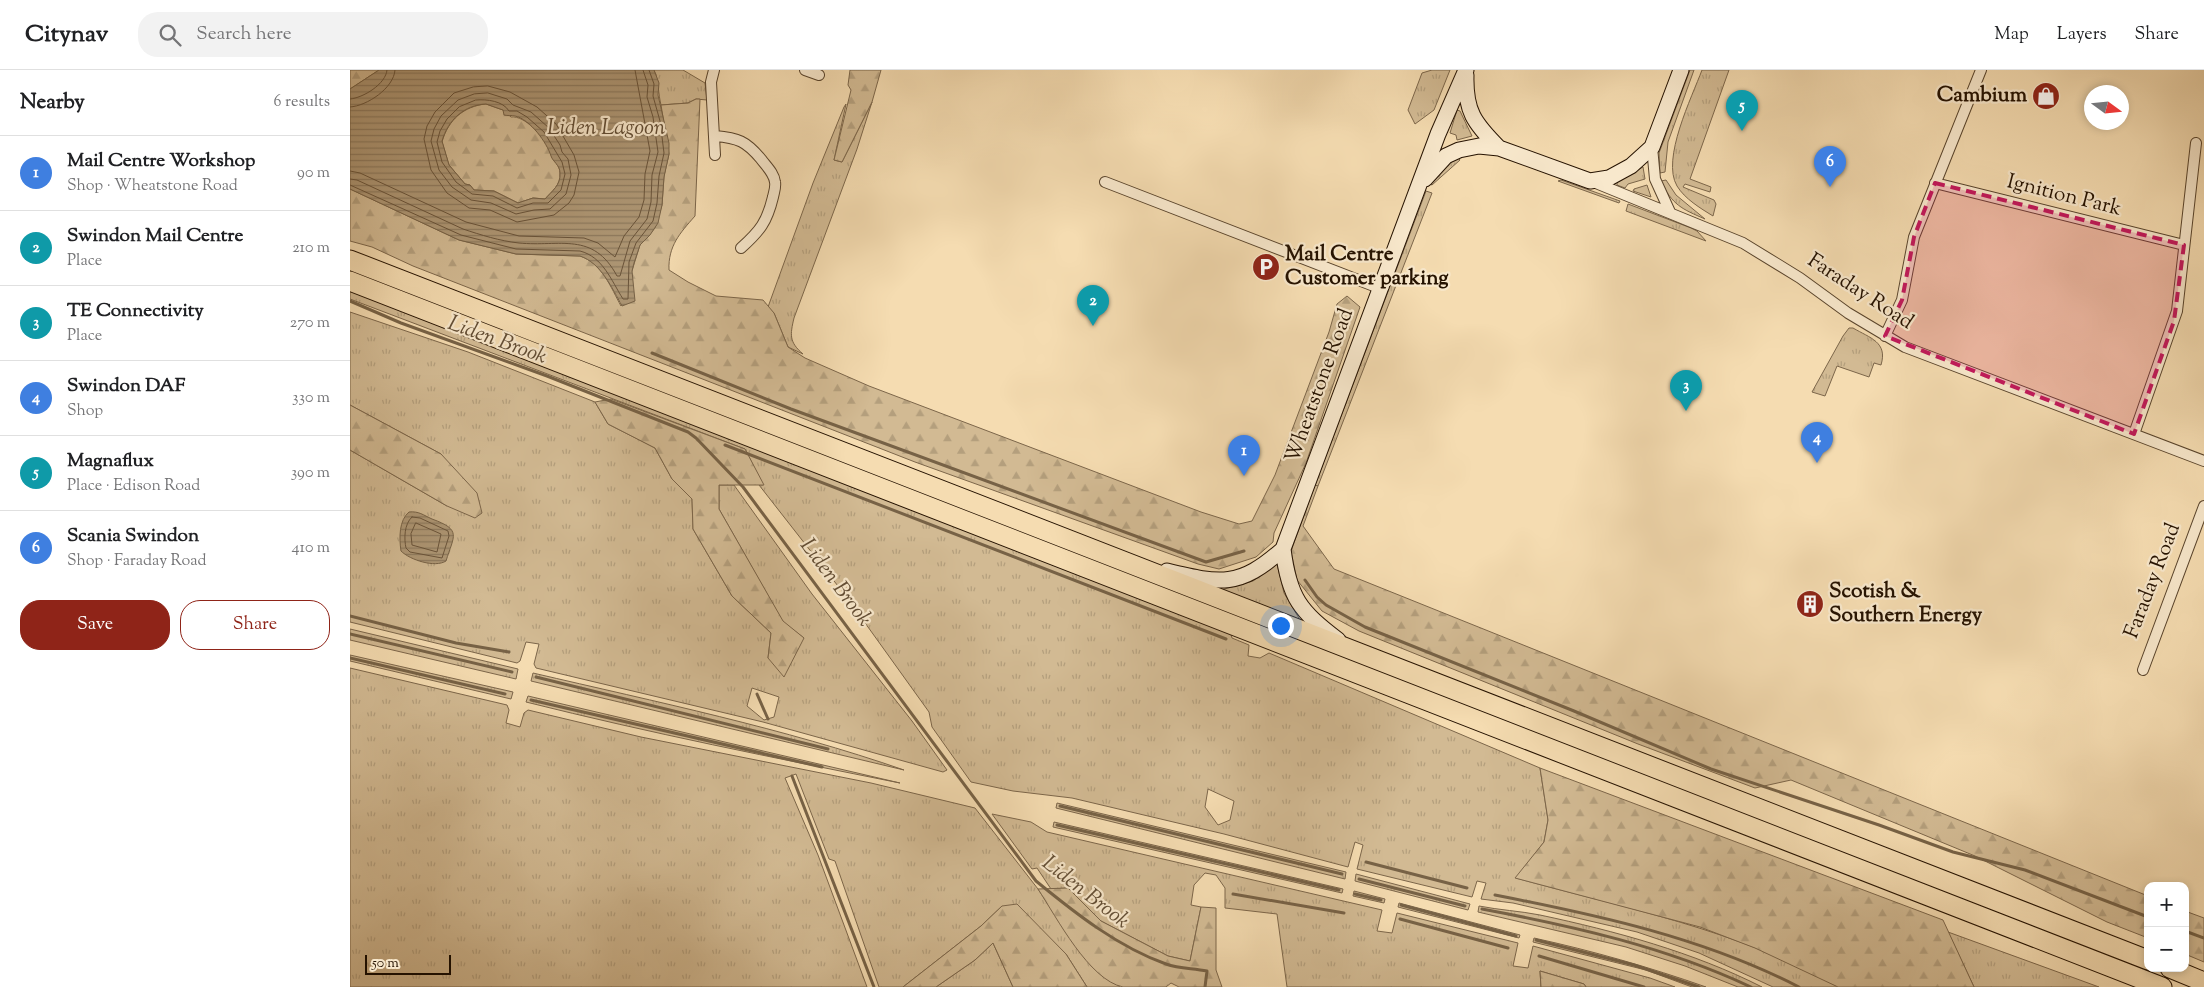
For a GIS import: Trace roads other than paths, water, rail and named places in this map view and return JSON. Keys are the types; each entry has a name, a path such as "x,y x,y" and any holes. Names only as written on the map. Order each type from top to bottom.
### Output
{"highway":[{"path":"350,260 2144,958"},
{"path":"350,281 2162,987"},
{"path":"2180,972 2204,982"}],"main road":[{"name":"Faraday Road","path":"1466,70 1466,93 1470,114 1485,134 1499,148"},
{"name":"Wheatstone Road","path":"1283,549 1441,125 1466,70"},
{"path":"1590,181 1603,180 1623,171 1652,147 1681,70"},
{"name":"Faraday Road","path":"1417,190 1437,164 1452,152 1468,147 1499,148 1590,181"},
{"path":"1121,560 1211,581 1222,581 1232,580 1253,572 1283,549 1288,581 1298,604 1314,622 1351,650"}],"street":[{"path":"714,70 711,82 715,154"},
{"path":"805,70 819,75"},
{"path":"1885,336 1902,300 1914,237 1982,70"},
{"path":"715,136 734,138 744,142 773,175 776,182 770,210 765,222 757,233 741,248"},
{"path":"2134,434 2174,321 2196,143"},
{"path":"1652,147 1655,179 1670,212"},
{"name":"Faraday Road","path":"1590,181 1750,246 1885,336 1934,359 2204,461"},
{"path":"1105,182 1379,288"},
{"name":"Ignition Park","path":"1935,183 2184,245"},
{"name":"Faraday Road","path":"2143,670 2204,506"}],"water":[{"name":"Liden Lagoon","path":"379,70 654,70 659,83 658,95 669,143 669,154 658,223 640,245 632,271 635,301 622,306 600,270 587,259 580,256 516,254 459,240 350,189 350,89","holes":["486,104 503,110 504,115 521,118 532,127 542,138 559,168 560,177 556,188 545,199 533,198 518,203 494,191 474,190 470,185 465,184 449,165 442,141 448,126 453,120 464,111 478,105"]},
{"path":"409,512 421,514 442,523 452,530 453,539 446,561 436,564 423,562 401,551 400,535 402,524"}],"waterway":[{"name":"Liden Brook","path":"350,301 401,323 547,376 688,432 696,438 743,487 1036,881 1114,939 1148,957 1171,966 1207,971 1205,987"},
{"path":"652,353 791,409 1206,562 1244,551"},
{"path":"725,445 1226,639"},
{"path":"1305,580 1317,597 1326,605 1365,627 1574,711 1711,769 1879,825 1953,852 2025,870 2144,915"},
{"path":"350,616 456,643 509,652"},
{"path":"350,634 512,672"},
{"path":"350,658 505,694"},
{"path":"536,677 828,749"},
{"path":"757,694 768,719"},
{"path":"531,700 822,767"},
{"path":"792,776 874,987"},
{"path":"1060,806 1342,874"},
{"path":"1057,825 1339,890"},
{"path":"1366,862 1467,888"},
{"path":"1359,879 1465,906"},
{"path":"1233,894 1344,913"},
{"path":"1355,894 1381,900"},
{"path":"1495,895 1573,911 1650,930 1726,955 1799,987"},
{"path":"1401,905 1516,936"},
{"path":"1482,909 1619,939 1686,960 1751,987"},
{"path":"1400,919 1508,948"},
{"path":"2189,932 2204,938"},
{"path":"1536,940 1634,965 1699,987"},
{"path":"1539,956 1644,987"}],"place":[{"name":"Cambium","path":"2046,96"},
{"name":"Magnaflux","path":"1742,131"},
{"name":"Scania Swindon","path":"1830,187"},
{"name":"Mail Centre Customer parking","path":"1266,267"},
{"name":"Swindon Mail Centre","path":"1093,326"},
{"name":"TE Connectivity","path":"1686,411"},
{"name":"Swindon DAF","path":"1817,463"},
{"name":"Mail Centre Workshop","path":"1244,476"},
{"name":"Scotish & Southern Energy","path":"1810,604"}]}
